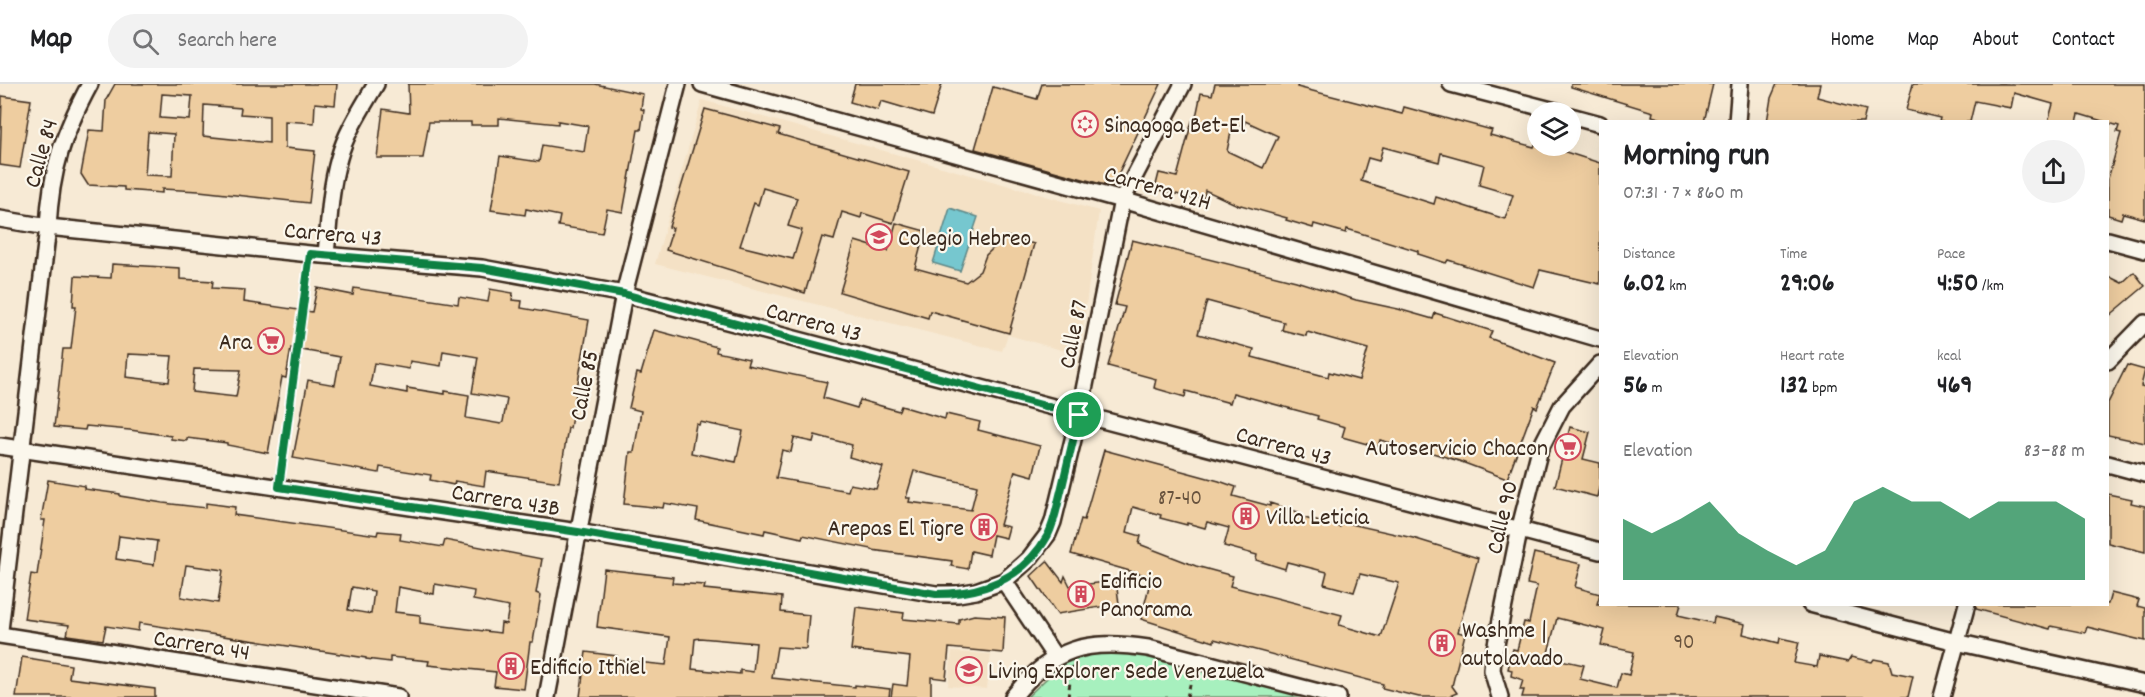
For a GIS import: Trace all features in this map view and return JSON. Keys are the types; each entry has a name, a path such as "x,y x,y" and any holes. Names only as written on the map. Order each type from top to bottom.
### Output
{"street":[{"name":"Calle 84","path":"0,630 23,449 50,192 59,152 70,121 90,84"},
{"path":"326,255 339,158 354,121 376,84"},
{"name":"Calle 85","path":"547,697 624,294 678,84"},
{"name":"Carrera 42H","path":"702,84 1122,200 1599,339"},
{"name":"Calle 87","path":"1004,581 1029,559 1048,534 1053,522 1079,415 1122,200 1183,84"},
{"path":"1451,84 1484,88 1528,102"},
{"path":"1737,120 1740,84"},
{"path":"1581,119 1599,124"},
{"name":"Carrera 43","path":"0,219 48,227 310,254 482,268 624,294 1599,551"},
{"path":"2109,240 2145,250"},
{"path":"2109,360 2145,323"},
{"name":"Calle 90","path":"1498,696 1492,662 1540,449 1562,406 1599,365"},
{"name":"Carrera 43B","path":"0,446 578,532 936,594 976,591 1004,581"},
{"path":"2109,464 2145,474"},
{"path":"1004,581 1060,655"},
{"path":"1818,606 1956,642 2145,684"},
{"path":"1942,697 1966,606"},
{"name":"Carrera 44","path":"0,635 398,697"},
{"path":"1013,697 1039,669 1060,655 1097,645 1118,644 1148,648 1338,697"}],"path":[{"path":"279,487 310,254"},
{"path":"1060,655 1072,665 1068,697"},
{"path":"1187,697 1194,669"}],"shaded area":[{"name":"Colegio Hebreo","path":"702,100 1099,211 1079,355 1008,335 1002,351 655,264"},
{"name":"Living Explorer Sede Venezuela","path":"952,652 991,654 987,689 948,686"}],"green space":[{"path":"1104,651 1133,652 1304,697 1027,697 1062,664"}],"water":[{"path":"950,208 978,217 960,271 933,263"}],"building":[{"path":"115,84 337,84 335,105 315,103 314,123 285,121 285,148 315,151 309,203 199,191 162,189 162,193 124,190 124,187 88,185 81,174 89,130 104,131 106,100","holes":["162,94 192,96 190,120 160,118","204,105 241,108 240,114 269,116 269,143 203,136","148,132 174,134 172,176 145,175"]},
{"path":"408,84 595,84 643,94 641,109 644,110 641,130 638,130 623,212 607,209 602,233 558,226 560,216 526,209 525,215 491,210 500,156 539,162 542,145 584,152 588,126 558,121 558,124 499,118 499,125 429,122 423,158 377,158 383,109 409,113"},
{"path":"855,84 942,84 932,116 881,101 878,110 850,102"},
{"name":"Sinagoga Bet-El","path":"1042,84 1161,84 1112,187 975,149 993,87 1037,99"},
{"path":"1215,84 1298,84 1297,87 1402,114 1404,107 1492,130 1490,135 1527,145 1527,156 1578,156 1599,163 1599,284 1540,270 1534,287 1448,260 1446,263 1418,254 1418,251 1347,229 1346,233 1314,224 1313,228 1286,220 1287,218 1240,206 1205,190 1204,198 1193,196 1193,198 1155,189 1159,173 1177,177 1192,121 1195,122 1201,93 1212,95","holes":["1245,121 1278,136 1263,168 1227,151 1233,123 1244,126","1383,147 1439,162 1441,153 1484,165 1479,185 1513,195 1505,219 1436,197 1434,204 1361,181 1368,158 1379,161"]},
{"path":"1571,84 1713,84 1704,120 1665,120 1652,116 1653,112 1571,87"},
{"path":"1777,84 1820,84 1817,97 1866,110 1864,120 1767,120 1771,98"},
{"path":"1913,84 2145,84 2145,219 2123,213 2121,219 2109,215 2109,175 2121,133 2117,132 2119,126 2109,123 2109,120 2099,120 2079,114 2078,120 2049,120 2053,104 2014,93 2011,108 1975,101 1970,120 1940,120 1940,118 1906,110"},
{"path":"2,96 31,100 20,168 0,165"},
{"path":"705,109 780,129 778,134 909,172 893,223 862,213 861,218 842,212 834,240 822,237 805,293 666,250 673,228 669,227","holes":["763,188 797,198 788,226 802,230 793,259 740,246 754,203 758,205"]},
{"path":"896,223 925,231 915,268 966,282 980,271 986,255 1006,236 1034,244 1009,333 930,311 928,318 840,292 855,241 888,251"},
{"path":"1132,240 1296,281 1356,300 1433,319 1435,313 1492,331 1489,338 1555,363 1537,408 1534,406 1507,479 1413,447 1413,449 1380,440 1378,447 1342,437 1345,427 1317,419 1318,416 1233,393 1230,403 1186,391 1185,397 1154,388 1156,379 1108,366 1125,307 1115,305","holes":["1207,301 1284,322 1282,330 1306,336 1307,332 1368,349 1359,380 1329,372 1328,377 1252,357 1254,349 1198,334"]},
{"path":"112,264 180,268 180,279 213,281 212,288 245,290 244,302 312,312 317,288 353,295 354,288 458,304 459,297 488,302 490,289 513,293 512,300 522,301 521,308 589,320 559,482 486,471 484,486 455,481 454,485 430,480 431,475 380,467 379,473 293,458 308,380 335,385 340,357 291,348 286,378 282,377 268,453 227,445 227,443 187,438 187,441 171,439 171,436 130,430 86,426 85,430 54,427 63,349 71,349 76,306 73,306 75,276 111,278","holes":["443,351 478,357 472,393 507,399 503,422 501,424 466,418 469,395 407,388 407,393 370,386 374,363 409,369 410,361 441,366","128,354 172,356 169,382 126,377","194,369 241,370 236,397 192,392"]},
{"path":"2134,272 2145,286 2109,316 2109,276 2122,283"},
{"path":"654,330 717,347 716,352 749,359 747,365 827,382 823,398 857,408 860,400 899,411 901,406 945,419 946,414 980,422 978,430 1040,446 1033,476 1015,471 1000,525 1009,527 1006,538 993,535 989,555 971,551 968,569 951,566 952,561 872,550 803,535 802,538 765,530 764,534 696,520 698,509 664,503 663,508 624,504 630,452 634,452 641,411 629,408 637,373 641,374","holes":["700,422 743,431 736,462 691,453 696,424 699,425","815,435 852,445 849,457 883,467 876,489 850,484 848,491 776,478 782,450 791,452 794,438 813,442","914,471 977,486 971,510 909,502 910,498 906,498"]},
{"path":"2127,365 2145,370 2141,386 2145,387 2145,443 2109,435 2109,401"},
{"path":"1570,427 1590,432 1583,459 1599,463 1597,497 1555,486"},
{"path":"1104,450 1219,481 1236,487 1233,496 1270,506 1270,503 1301,513 1300,517 1340,527 1342,522 1413,538 1478,558 1458,632 1465,634 1452,686 1457,693 1447,697 1419,697 1382,688 1383,684 1214,639 1214,642 1141,619 1151,578 1154,578 1071,554 1081,519 1084,520","holes":["1133,507 1161,515 1160,518 1187,525 1187,523 1205,528 1207,522 1229,528 1224,546 1257,555 1256,560 1285,569 1287,562 1327,572 1324,584 1354,592 1360,574 1399,583 1381,637 1339,625 1342,615 1230,586 1233,576 1196,566 1139,544 1141,536 1127,532"]},
{"path":"48,480 163,503 206,508 206,503 235,507 234,515 377,535 378,531 401,533 400,540 443,547 445,540 542,559 536,593 541,595 533,642 530,642 524,689 494,686 496,672 428,665 429,661 390,657 390,662 366,659 139,623 138,631 106,626 103,640 67,635 69,625 24,619 31,574 37,575 45,520 41,520","holes":["119,536 157,541 154,565 116,559","186,565 223,570 218,603 181,597","435,584 474,591 473,600 509,607 506,624 501,623 500,633 420,623 420,615 395,612 398,587 434,594","352,587 374,591 371,614 348,610"]},
{"path":"2109,494 2132,499 2131,503 2145,506 2145,552 2109,543"},
{"path":"1534,553 1581,564 1575,587 1599,594 1597,604 1599,606 1680,606 1678,615 1713,623 1714,617 1745,624 1743,634 1779,643 1780,638 1799,642 1794,663 1817,667 1819,656 1848,662 1851,657 1872,662 1874,659 1889,662 1892,672 1913,676 1908,697 1522,697 1524,690 1520,690 1523,680 1511,676 1512,670 1508,669 1513,649 1517,650 1524,622 1529,623 1537,586 1527,584","holes":["1557,618 1605,630 1601,645 1634,652 1629,675 1621,673 1617,688 1580,679 1584,665 1547,657"]},
{"name":"Edificio Panorama","path":"1047,561 1063,582 1065,576 1070,586 1116,581 1119,604 1057,614 1031,576"},
{"path":"604,569 673,577 672,583 705,585 704,589 782,597 781,612 809,615 806,649 777,647 772,678 890,689 889,697 580,697 586,652 617,656 616,660 666,665 670,637 597,627","holes":["695,639 756,643 753,672 740,670 740,674 692,669"]},
{"path":"2111,593 2139,600 2137,606 2145,608 2145,641 2087,627 2085,633 2051,626 2050,629 1976,609 1976,606 2109,606"},
{"path":"856,607 904,613 903,619 959,624 959,619 974,615 1005,617 1003,653 949,648 946,679 931,677 931,697 891,697 893,684 907,686 910,657 851,650"},
{"path":"22,657 71,665 69,678 155,689 155,697 16,697"}],"place":[{"name":"Sinagoga Bet-El","path":"1085,124"},
{"name":"Colegio Hebreo","path":"879,237"},
{"name":"Ara","path":"271,341"},
{"name":"Autoservicio Chacon","path":"1568,447"},
{"name":"Villa Leticia","path":"1246,516"},
{"name":"Arepas El Tigre","path":"984,527"},
{"name":"Edificio Panorama","path":"1081,594"},
{"name":"Washme | autolavado","path":"1442,643"},
{"name":"Edificio Ithiel","path":"511,666"},
{"name":"Living Explorer Sede Venezuela","path":"969,670"}],"route":[{"path":"310,254 482,268 624,294 1079,415 1053,522 1040,546 1004,581 976,591 958,594 936,594 578,532 279,487 310,254"}]}
